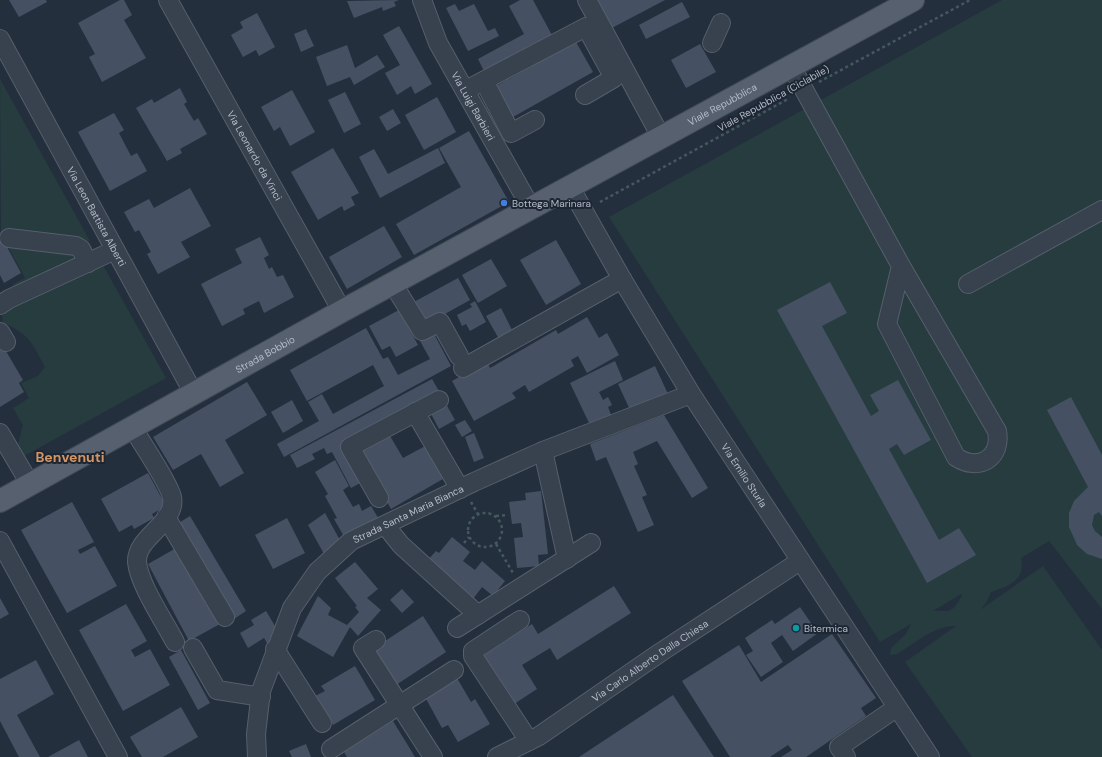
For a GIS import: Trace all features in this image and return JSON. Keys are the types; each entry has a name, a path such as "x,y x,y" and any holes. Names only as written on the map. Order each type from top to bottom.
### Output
{"main road":[{"name":"Viale Repubblica","path":"531,208 913,0"},
{"name":"Strada Bobbio","path":"0,501 531,208"}],"street":[{"name":"Via Leonardo da Vinci","path":"168,0 342,311"},
{"name":"Via Luigi Barbieri","path":"422,0 438,43 466,90 531,208"},
{"path":"587,0 661,137"},
{"path":"712,43 720,23"},
{"path":"466,90 586,27 614,78 585,96"},
{"name":"Via Leon Battista Alberti","path":"0,39 194,394"},
{"path":"791,66 901,266 997,431 999,439 997,447 987,460 980,463 971,464 963,462 956,457 887,324 901,266"},
{"path":"484,81 511,133 535,120"},
{"name":"Via Emilio Sturla","path":"570,187 622,279 691,394 896,708 930,757"},
{"path":"968,284 1102,210"},
{"path":"9,238 76,246 81,249 88,263"},
{"path":"0,305 9,298 115,250"},
{"path":"393,284 422,331 440,322 461,362 622,279"},
{"name":"Strada Santa Maria Bianca","path":"257,757 256,734 261,698 275,649 292,608 318,572 351,541 543,451 691,394"},
{"path":"379,498 350,447 439,400"},
{"path":"415,412 460,489"},
{"path":"133,428 172,498 170,514 140,548 137,561 140,577 175,642"},
{"path":"0,433 30,484"},
{"path":"543,451 566,559"},
{"path":"166,517 226,617"},
{"path":"385,525 401,545 478,615"},
{"path":"0,541 118,757"},
{"path":"457,628 592,544"},
{"name":"Via Carlo Alberto Dalla Chiesa","path":"503,756 529,741 800,561"},
{"path":"520,620 473,651 472,656 529,741"},
{"path":"376,640 363,648 433,757"},
{"path":"193,648 217,690 261,698"},
{"path":"275,649 322,723"},
{"path":"331,749 454,670"},
{"path":"846,757 839,747 896,708"}],"path":[{"name":"Viale Repubblica (Ciclabile)","path":"583,211 970,0"},
{"path":"495,516 502,528 502,534 496,544 483,547 473,542 469,537 468,526 475,516 484,513 495,516 507,515"},
{"path":"464,543 469,537"},
{"path":"496,544 521,588"}],"green space":[{"path":"1002,0 1102,0 1102,609 1049,541 1021,558 1022,566 1018,577 1004,588 991,592 986,603 980,610 1043,566 1102,650 1102,757 972,757 905,662 956,626 933,632 897,654 890,655 891,648 906,634 911,624 880,642 609,217","holes":["961,594 962,596 954,608 948,611 933,611"]},
{"path":"0,79 90,241 1,233"},
{"path":"6,243 78,250 83,260 16,291 13,284 25,278"},
{"path":"103,265 166,378 24,456 18,445 23,425 13,408 29,398 21,383 38,376 45,367 33,345 25,335 3,323 2,314 13,302"}],"building":[{"path":"9,0 46,0 47,2 19,17"},
{"path":"120,0 124,0 132,15 124,20 146,58 102,82 89,57 95,54 78,23"},
{"path":"399,0 394,2 396,6 383,11 382,7 354,18 347,1"},
{"path":"520,0 533,0 553,37 485,73 478,59 524,34 509,6"},
{"path":"594,0 665,0 610,29"},
{"path":"682,2 690,17 646,39 639,25"},
{"path":"455,4 459,11 474,4 488,31 495,28 499,36 468,51 446,8"},
{"path":"257,13 275,47 259,56 256,50 243,57 231,35 243,28 240,22"},
{"path":"399,26 432,84 415,94 411,86 397,95 385,73 400,65 383,35"},
{"path":"306,29 314,46 301,52 294,34"},
{"path":"576,42 593,72 513,117 496,86"},
{"path":"700,44 716,72 686,88 671,60"},
{"path":"347,45 355,68 377,55 385,67 354,85 350,77 327,86 316,57"},
{"path":"180,88 187,102 184,104 194,121 198,118 207,134 180,149 182,153 167,161 136,108 152,99 154,103"},
{"path":"292,90 315,132 290,146 280,127 274,131 261,107"},
{"path":"345,92 361,124 344,133 328,100"},
{"path":"437,97 456,132 424,150 405,115"},
{"path":"393,109 401,123 387,131 379,117"},
{"path":"114,113 124,130 119,133 131,156 137,153 147,171 110,191 78,132"},
{"path":"469,131 509,202 414,255 396,224 461,187 439,148"},
{"path":"333,148 359,193 351,197 355,205 344,211 342,206 318,220 291,172"},
{"path":"438,148 445,163 380,198 359,157 374,149 388,174"},
{"path":"190,188 211,226 181,242 190,257 158,274 147,254 151,252 139,230 135,232 124,212 149,199 154,208"},
{"path":"384,226 402,257 347,289 329,257"},
{"path":"0,234 21,273 4,283 0,275"},
{"path":"260,237 269,255 264,258 269,269 272,267 277,277 283,275 294,297 264,313 259,301 243,309 245,314 222,326 201,284 242,263 235,249"},
{"path":"556,240 581,284 546,305 520,260"},
{"path":"491,259 507,286 478,303 462,275"},
{"path":"458,278 470,300 425,325 412,303"},
{"path":"830,282 847,313 822,326 871,416 879,411 870,395 898,380 931,440 904,455 897,444 889,449 939,540 959,528 976,555 927,583 777,310"},
{"path":"475,301 486,322 470,331 466,324 462,326 457,315 472,307 470,304"},
{"path":"501,308 513,332 499,339 486,316"},
{"path":"399,310 418,345 396,357 390,346 382,350 369,326"},
{"path":"587,317 599,338 607,333 619,355 587,373 578,356 571,360 574,366 529,392 525,385 512,393 516,398 474,421 452,381 487,361 490,368 556,330 558,334"},
{"path":"366,328 383,359 388,357 398,375 430,359 419,339 433,332 451,366 284,457 277,444 319,421 308,402 322,394 333,414 384,386 373,365 307,401 290,370"},
{"path":"0,341 23,380 19,383 24,392 0,407"},
{"path":"615,361 623,380 599,392 603,400 608,397 612,405 608,407 611,415 590,425 570,383"},
{"path":"655,366 668,394 631,412 618,384"},
{"path":"432,379 439,391 342,443 362,482 351,488 332,452 327,454 324,448 312,454 315,459 297,468 290,455"},
{"path":"247,382 267,415 225,440 244,473 220,487 201,454 173,470 153,437"},
{"path":"1071,397 1102,455 1102,516 1099,512 1094,515 1092,525 1095,531 1102,537 1102,559 1087,554 1077,545 1069,527 1069,513 1074,501 1088,487 1047,410"},
{"path":"292,400 303,421 283,433 271,412"},
{"path":"446,404 455,420 439,429 430,412"},
{"path":"664,415 708,488 692,498 657,441 633,452 638,464 634,466 647,495 642,497 654,525 638,532 606,457 596,461 590,444"},
{"path":"465,420 472,431 462,437 455,425"},
{"path":"474,433 484,458 474,462 465,437"},
{"path":"390,436 403,458 429,444 448,476 391,509 359,453"},
{"path":"335,460 349,486 343,490 353,507 359,504 362,511 371,506 380,521 346,540 334,519 337,518 325,496 328,494 315,472"},
{"path":"148,473 166,506 152,514 154,518 134,529 132,525 119,532 101,499"},
{"path":"541,491 548,554 538,555 539,566 517,568 514,538 523,537 521,523 512,524 509,502 526,500 525,493"},
{"path":"72,502 94,542 78,550 80,554 95,546 117,586 67,613 21,530"},
{"path":"325,513 341,542 324,554 308,525"},
{"path":"190,516 246,611 234,619 177,524"},
{"path":"287,518 305,553 273,569 255,535"},
{"path":"452,537 470,552 463,561 475,570 482,561 505,581 493,596 482,587 473,599 427,561 436,551 439,553"},
{"path":"178,547 220,624 189,641 148,564"},
{"path":"355,562 378,589 367,598 381,610 358,636 350,627 333,657 297,636 318,596 331,608 328,615 347,625 359,612 355,607 357,606 335,578"},
{"path":"614,586 631,613 557,660 550,648 522,665 537,689 511,706 481,657 532,624 538,634"},
{"path":"402,589 414,602 402,613 390,600"},
{"path":"0,598 9,614 0,619"},
{"path":"126,604 147,641 131,650 135,657 150,649 170,685 123,711 79,630"},
{"path":"800,607 818,633 793,651 782,635 771,643 783,662 761,677 746,655 753,651 745,638 772,620 775,624"},
{"path":"266,611 278,631 270,648 264,638 248,648 240,633 254,625 251,620"},
{"path":"423,616 446,652 396,685 373,649"},
{"path":"832,634 876,698 861,708 866,716 806,757 781,757 792,750 788,745 770,757 730,757 682,681 739,645 761,682"},
{"path":"181,650 210,703 198,710 169,657"},
{"path":"36,660 54,694 17,715 40,757 19,757 0,721 0,679"},
{"path":"355,666 375,700 333,725 315,696 325,691 321,686"},
{"path":"457,678 471,702 475,699 490,724 458,742 448,725 442,728 425,697"},
{"path":"673,695 714,757 579,757"},
{"path":"181,707 198,737 163,757 142,757 130,737"},
{"path":"393,721 415,757 347,757 344,752"},
{"path":"79,740 88,757 48,757"},
{"path":"306,744 311,757 292,757 289,751"}],"place":[{"name":"Bottega Marinara","path":"504,203"},
{"name":"Bitermica","path":"796,628"}],"district":[{"name":"Benvenuti","path":"70,457"}]}
